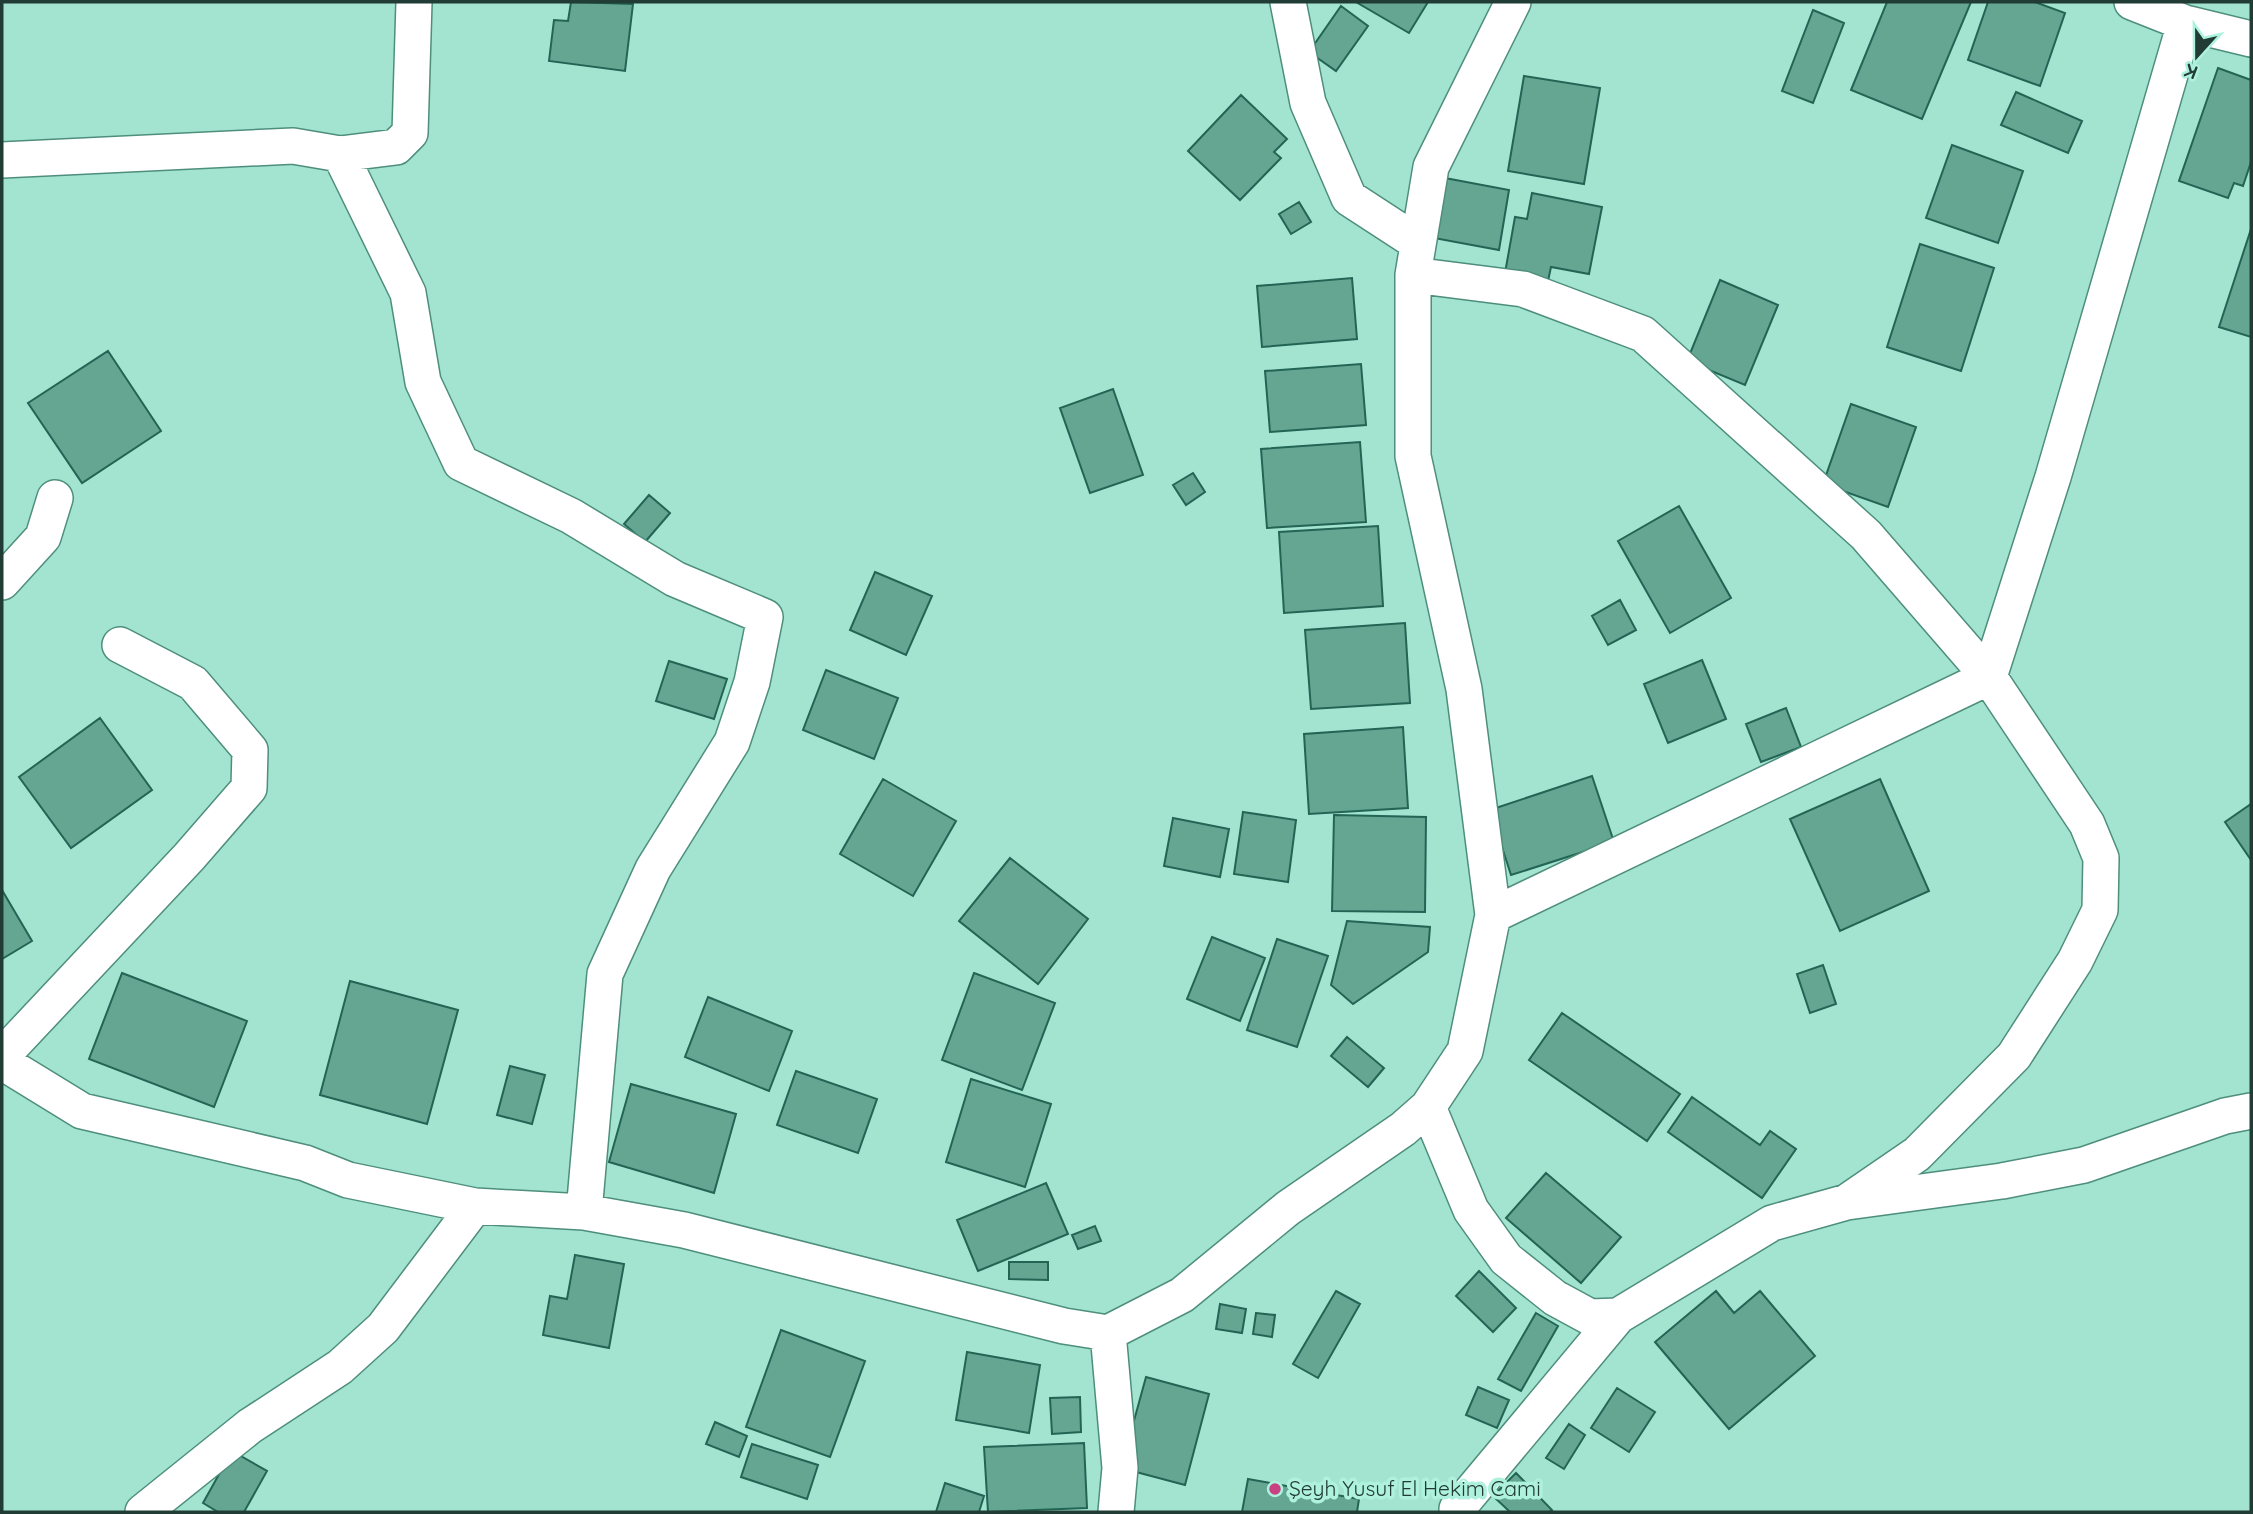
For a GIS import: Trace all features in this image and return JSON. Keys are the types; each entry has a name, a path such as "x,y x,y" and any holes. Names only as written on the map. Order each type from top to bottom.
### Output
{"street":[{"path":"2,160 293,146 340,154 396,148 410,133 414,2"},
{"path":"1288,2 1308,103 1349,198 1416,259 1523,289 1643,334 1866,535 1989,677 2087,824 2101,858 2100,910 2075,961 2014,1056 1917,1154 1847,1202"},
{"path":"2,1062 82,1111 305,1163 348,1180 475,1206 584,1212 684,1230 1064,1326 1108,1332 1182,1294 1289,1208 1403,1129 1428,1107 1465,1051 1493,915 1465,689 1413,456 1416,259 1431,167 1513,2"},
{"path":"2132,2 2185,23 2251,38"},
{"path":"1493,915 1989,677 2053,477 2185,23"},
{"path":"340,154 408,293 424,383 461,463 571,516 675,579 765,617 752,682 732,742 653,869 605,974 584,1212"},
{"path":"2,582 43,537 55,498"},
{"path":"2,1056 190,857 249,788 250,750 193,683 120,645"},
{"path":"1428,1107 1471,1210 1506,1259 1555,1298 1590,1317 1618,1316"},
{"path":"1457,1509 1618,1316 1772,1223 1847,1202 2002,1181 2084,1165 2225,1116 2251,1111"},
{"path":"143,1512 250,1426 340,1367 383,1328 475,1206"},
{"path":"1108,1332 1120,1468 1116,1512"}],"building":[{"path":"571,2 633,4 625,71 549,61 554,20 568,21"},
{"path":"1356,2 1428,2 1409,33"},
{"path":"1887,2 1971,2 1922,119 1851,90"},
{"path":"1988,2 2035,2 2065,13 2040,86 1968,60"},
{"path":"1341,6 1368,26 1336,71 1309,52"},
{"path":"1813,10 1844,23 1813,103 1782,91"},
{"path":"2218,68 2251,80 2251,162 2243,186 2234,183 2228,198 2179,181"},
{"path":"1524,76 1600,88 1584,184 1508,171"},
{"path":"2016,92 2082,121 2068,153 2001,125"},
{"path":"1241,95 1287,139 1274,152 1281,158 1240,200 1188,151"},
{"path":"1952,145 2023,171 1998,243 1926,218"},
{"path":"1445,178 1509,190 1499,250 1434,238"},
{"path":"1532,193 1602,207 1589,274 1551,267 1548,281 1505,273 1515,217 1527,219"},
{"path":"1299,202 1311,222 1291,234 1279,214"},
{"path":"2251,229 2251,337 2219,327"},
{"path":"1920,244 1994,268 1961,371 1887,347"},
{"path":"1352,278 1357,339 1262,347 1257,286"},
{"path":"1720,280 1778,305 1745,385 1687,361"},
{"path":"108,351 161,431 82,483 28,403"},
{"path":"1361,364 1366,425 1270,432 1265,371"},
{"path":"1113,389 1143,475 1090,493 1060,408"},
{"path":"1851,404 1916,427 1888,507 1823,484"},
{"path":"1360,442 1366,522 1267,528 1261,449"},
{"path":"1193,473 1205,492 1186,505 1173,485"},
{"path":"649,495 670,513 645,542 624,524"},
{"path":"1679,506 1731,598 1670,633 1618,541"},
{"path":"1378,526 1383,606 1284,613 1279,532"},
{"path":"875,572 932,596 906,655 850,630"},
{"path":"1620,600 1636,630 1608,645 1592,616"},
{"path":"1405,623 1410,703 1311,709 1305,630"},
{"path":"1702,660 1726,719 1668,743 1644,684"},
{"path":"669,661 727,679 714,719 656,701"},
{"path":"826,670 898,698 874,759 803,730"},
{"path":"1786,708 1801,747 1761,762 1746,724"},
{"path":"100,718 152,790 71,848 19,777"},
{"path":"1403,727 1408,808 1309,814 1304,734"},
{"path":"1592,776 1614,842 1511,875 1490,810"},
{"path":"883,779 956,821 913,896 840,854"},
{"path":"1880,779 1929,891 1840,931 1790,819"},
{"path":"2251,804 2251,860 2225,822"},
{"path":"1243,812 1296,820 1288,882 1234,874"},
{"path":"1334,815 1426,817 1425,912 1332,911"},
{"path":"1173,818 1229,829 1220,877 1164,866"},
{"path":"1010,858 1088,919 1038,984 959,921"},
{"path":"2,890 32,941 2,959"},
{"path":"1347,921 1430,927 1428,952 1353,1004 1331,985"},
{"path":"1212,937 1265,958 1240,1021 1187,999"},
{"path":"1277,939 1328,956 1297,1047 1247,1030"},
{"path":"1823,965 1836,1004 1810,1013 1797,974"},
{"path":"122,973 247,1021 214,1107 89,1059"},
{"path":"974,973 1055,1003 1022,1090 942,1060"},
{"path":"350,981 458,1010 427,1124 320,1095"},
{"path":"708,997 792,1031 769,1091 685,1057"},
{"path":"1562,1013 1680,1094 1647,1141 1529,1060"},
{"path":"1347,1037 1384,1068 1368,1087 1331,1056"},
{"path":"510,1066 545,1075 532,1124 497,1115"},
{"path":"796,1071 877,1099 858,1153 777,1125"},
{"path":"971,1079 1051,1104 1025,1187 946,1162"},
{"path":"631,1084 736,1114 714,1193 609,1162"},
{"path":"1692,1097 1760,1145 1770,1131 1796,1149 1762,1198 1668,1132"},
{"path":"1546,1173 1621,1237 1581,1283 1506,1218"},
{"path":"1046,1183 1068,1234 978,1271 957,1220"},
{"path":"1095,1226 1101,1241 1078,1249 1072,1235"},
{"path":"575,1255 624,1264 609,1348 543,1335 550,1296 567,1299"},
{"path":"1009,1262 1048,1262 1048,1280 1009,1279"},
{"path":"1479,1271 1516,1308 1493,1332 1456,1296"},
{"path":"1336,1291 1360,1304 1318,1378 1293,1364"},
{"path":"1716,1291 1734,1313 1760,1291 1815,1356 1729,1429 1655,1342"},
{"path":"1220,1304 1246,1309 1242,1333 1216,1329"},
{"path":"1256,1313 1275,1315 1272,1337 1253,1334"},
{"path":"1536,1313 1558,1326 1521,1391 1498,1379"},
{"path":"781,1330 865,1361 830,1457 746,1427"},
{"path":"967,1352 1040,1365 1029,1433 956,1420"},
{"path":"1146,1377 1209,1394 1185,1485 1121,1468"},
{"path":"1478,1387 1509,1400 1497,1428 1466,1415"},
{"path":"1617,1388 1655,1412 1629,1452 1591,1428"},
{"path":"1080,1397 1081,1432 1052,1434 1050,1398"},
{"path":"715,1422 747,1436 739,1457 706,1444"},
{"path":"1569,1424 1585,1435 1564,1469 1546,1458"},
{"path":"1084,1443 1087,1508 988,1512 984,1447"},
{"path":"752,1444 818,1465 807,1499 741,1477"},
{"path":"232,1451 267,1471 244,1512 218,1512 203,1503"},
{"path":"1516,1473 1552,1510 1510,1512 1493,1496"},
{"name":"Şeyh Yusuf El Hekim Cami","path":"1248,1479 1359,1499 1357,1512 1242,1512"},
{"path":"945,1483 984,1496 979,1512 936,1512"}],"place":[{"name":"Şeyh Yusuf El Hekim Cami","path":"1275,1489"}]}
